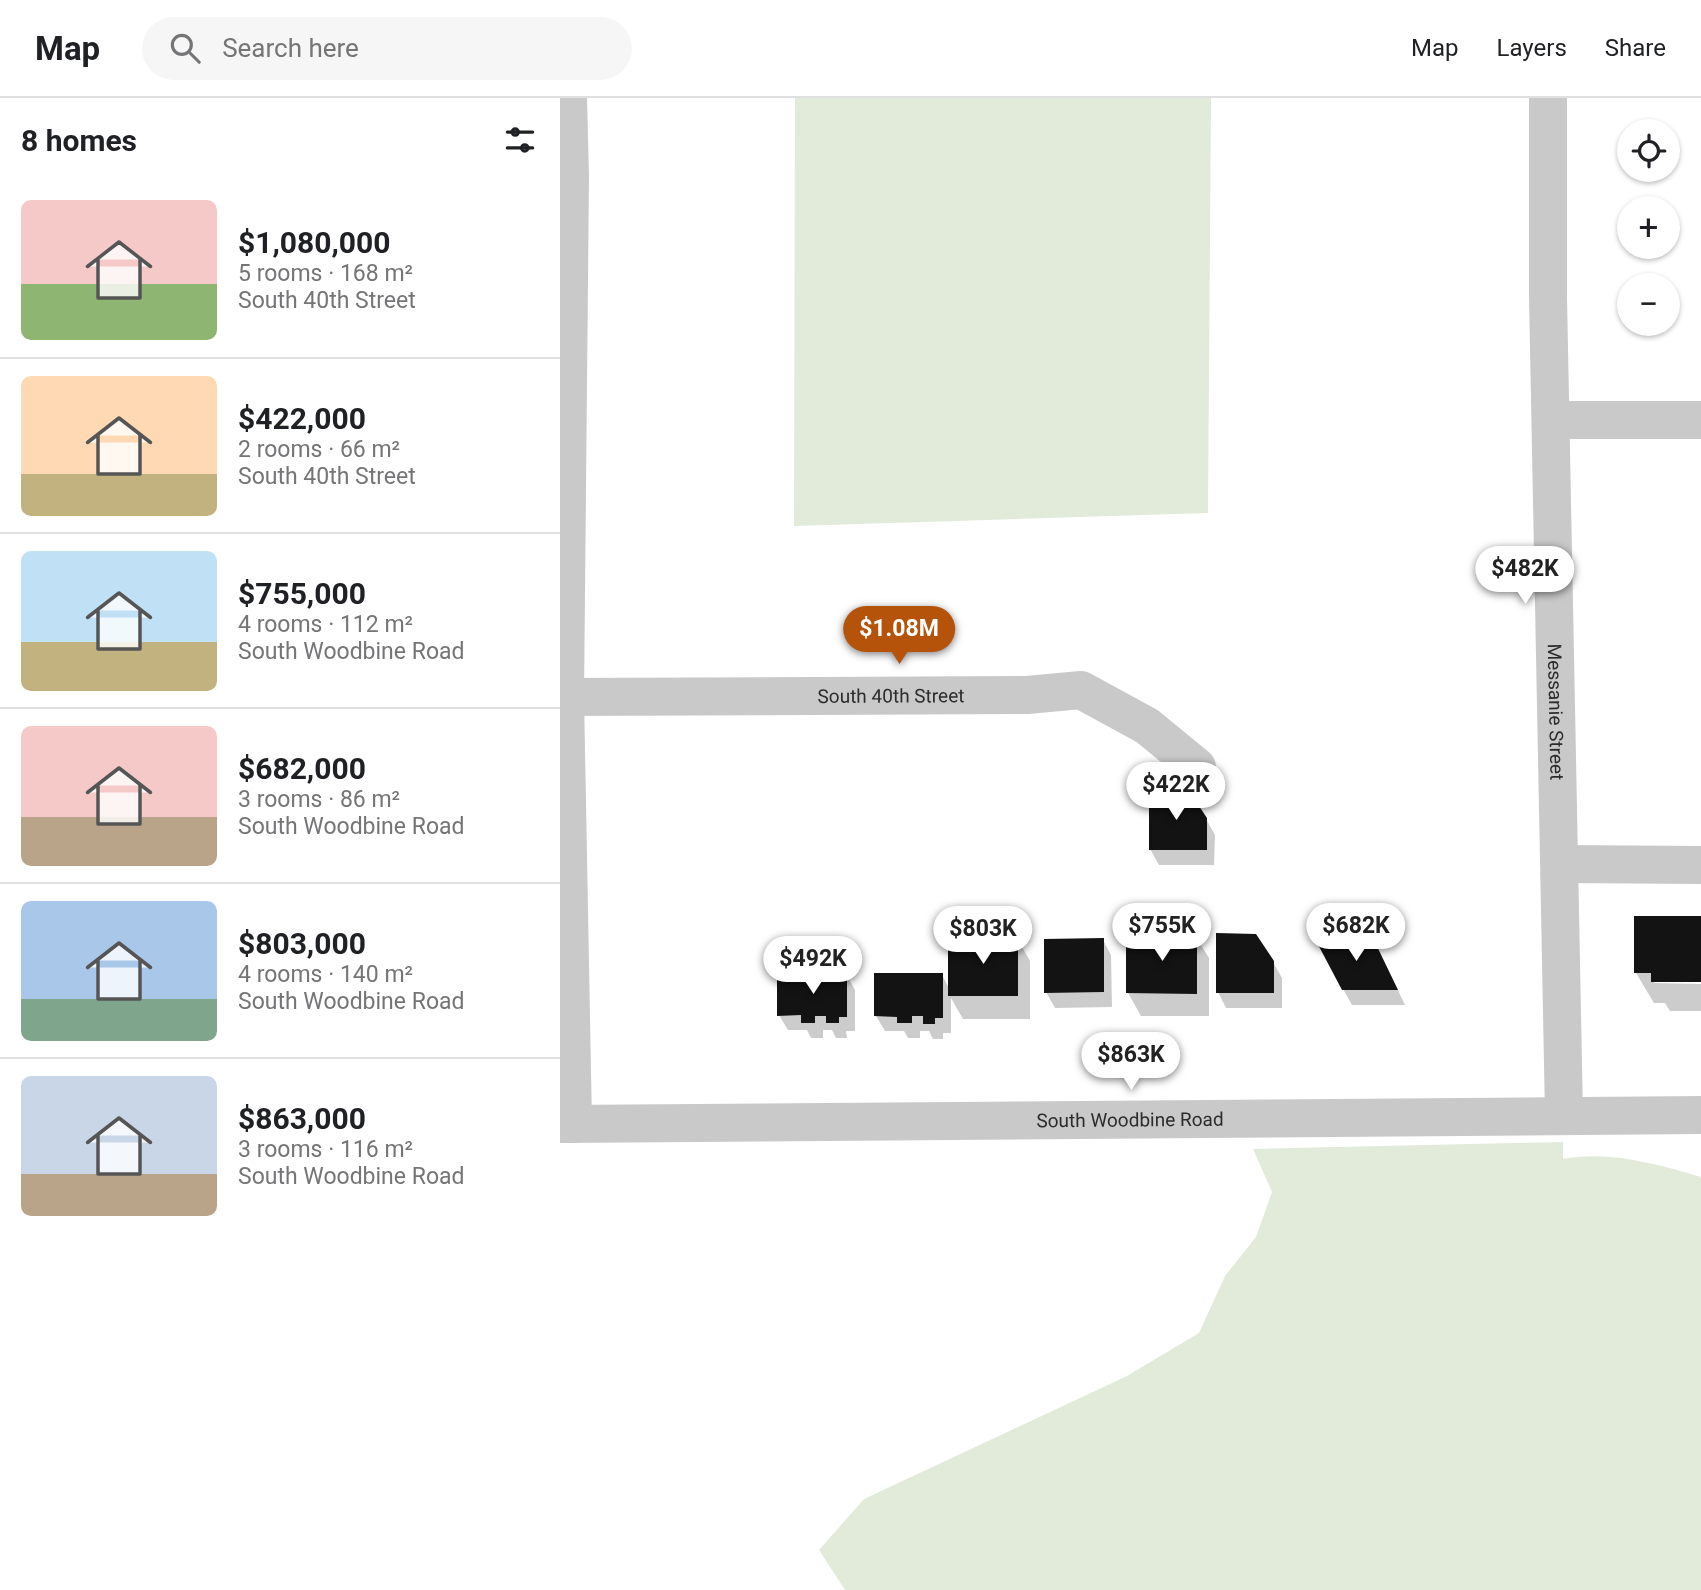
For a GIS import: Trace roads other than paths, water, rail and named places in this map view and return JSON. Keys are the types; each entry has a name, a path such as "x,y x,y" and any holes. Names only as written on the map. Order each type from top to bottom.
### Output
{"street":[{"path":"566,1124 562,696 568,98"},
{"name":"Messanie Street","path":"1548,98 1564,1115"},
{"path":"1551,420 1701,420"},
{"name":"South 40th Street","path":"562,696 1027,695 1081,690 1147,726 1197,767"},
{"path":"1560,864 1701,864"},
{"name":"South Woodbine Road","path":"566,1124 1701,1115"}]}
